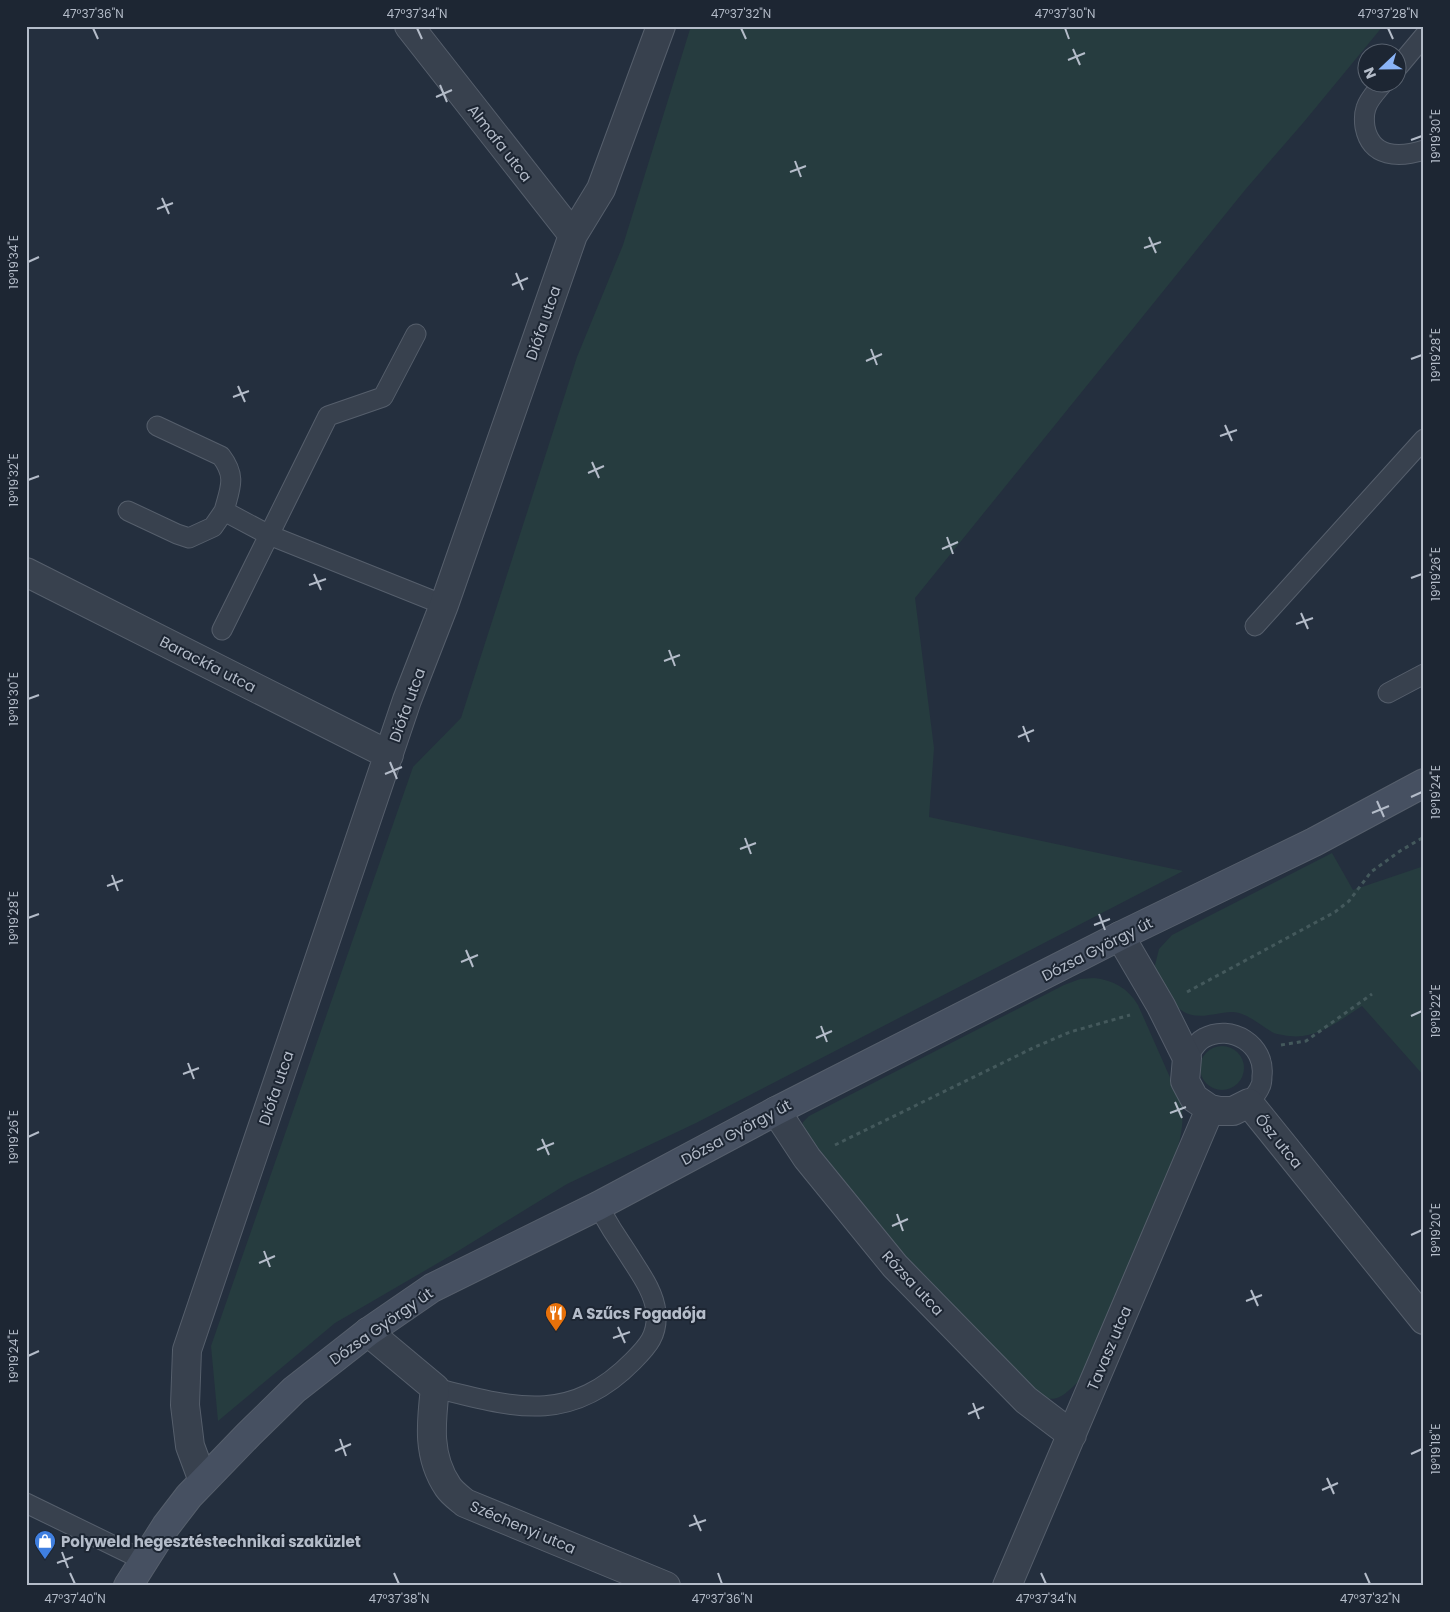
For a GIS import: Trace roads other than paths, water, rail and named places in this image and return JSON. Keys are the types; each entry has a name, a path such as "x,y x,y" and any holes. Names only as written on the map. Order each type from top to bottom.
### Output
{"main road":[{"name":"Dózsa György út","path":"128,1586 166,1526 203,1481 294,1390 368,1332 432,1288 598,1206 776,1111 1120,936 1314,842 1424,783"}],"street":[{"name":"Almafa utca","path":"409,26 573,235"},
{"name":"Diófa utca","path":"203,1481 190,1446 185,1405 187,1350 407,700 444,605 573,235 601,189 661,26"},
{"name":"Barackfa utca","path":"26,572 389,755"},
{"path":"1120,936 1161,1006 1187,1058 1185,1081 1194,1098 1210,1109"},
{"name":"Ősz utca","path":"1210,1109 1233,1111 1249,1103 1424,1320"},
{"name":"Tavasz utca","path":"1007,1586 1210,1109"},
{"name":"Rózsa utca","path":"776,1111 807,1158 895,1266 1026,1400 1072,1436"},
{"path":"368,1332 435,1388"},
{"name":"Széchenyi utca","path":"435,1388 430,1427 434,1452 441,1474 449,1488 465,1503 666,1586"}],"lane":[{"path":"1408,55 1424,36"},
{"path":"1376,92 1366,108 1364,119 1366,133 1371,143 1378,149 1392,155 1409,155 1424,150"},
{"path":"222,630 328,416 383,397 416,334"},
{"path":"128,511 188,538 213,527 224,511 230,490 231,475 227,464 221,456 157,426"},
{"path":"1255,626 1424,439"},
{"path":"224,511 269,535 444,605"},
{"path":"1388,693 1424,674"},
{"path":"1187,1058 1194,1046 1204,1038 1218,1033 1236,1034 1250,1042 1259,1054 1263,1068 1261,1087 1249,1103"},
{"path":"435,1388 500,1404 542,1407 572,1402 604,1386 647,1347 656,1330 656,1310 648,1286 598,1206"},
{"path":"26,1503 143,1560"}],"place":[{"name":"A Szűcs Fogadója","path":"556,1332"},
{"name":"Polyweld hegesztéstechnikai szaküzlet","path":"45,1560"}]}
